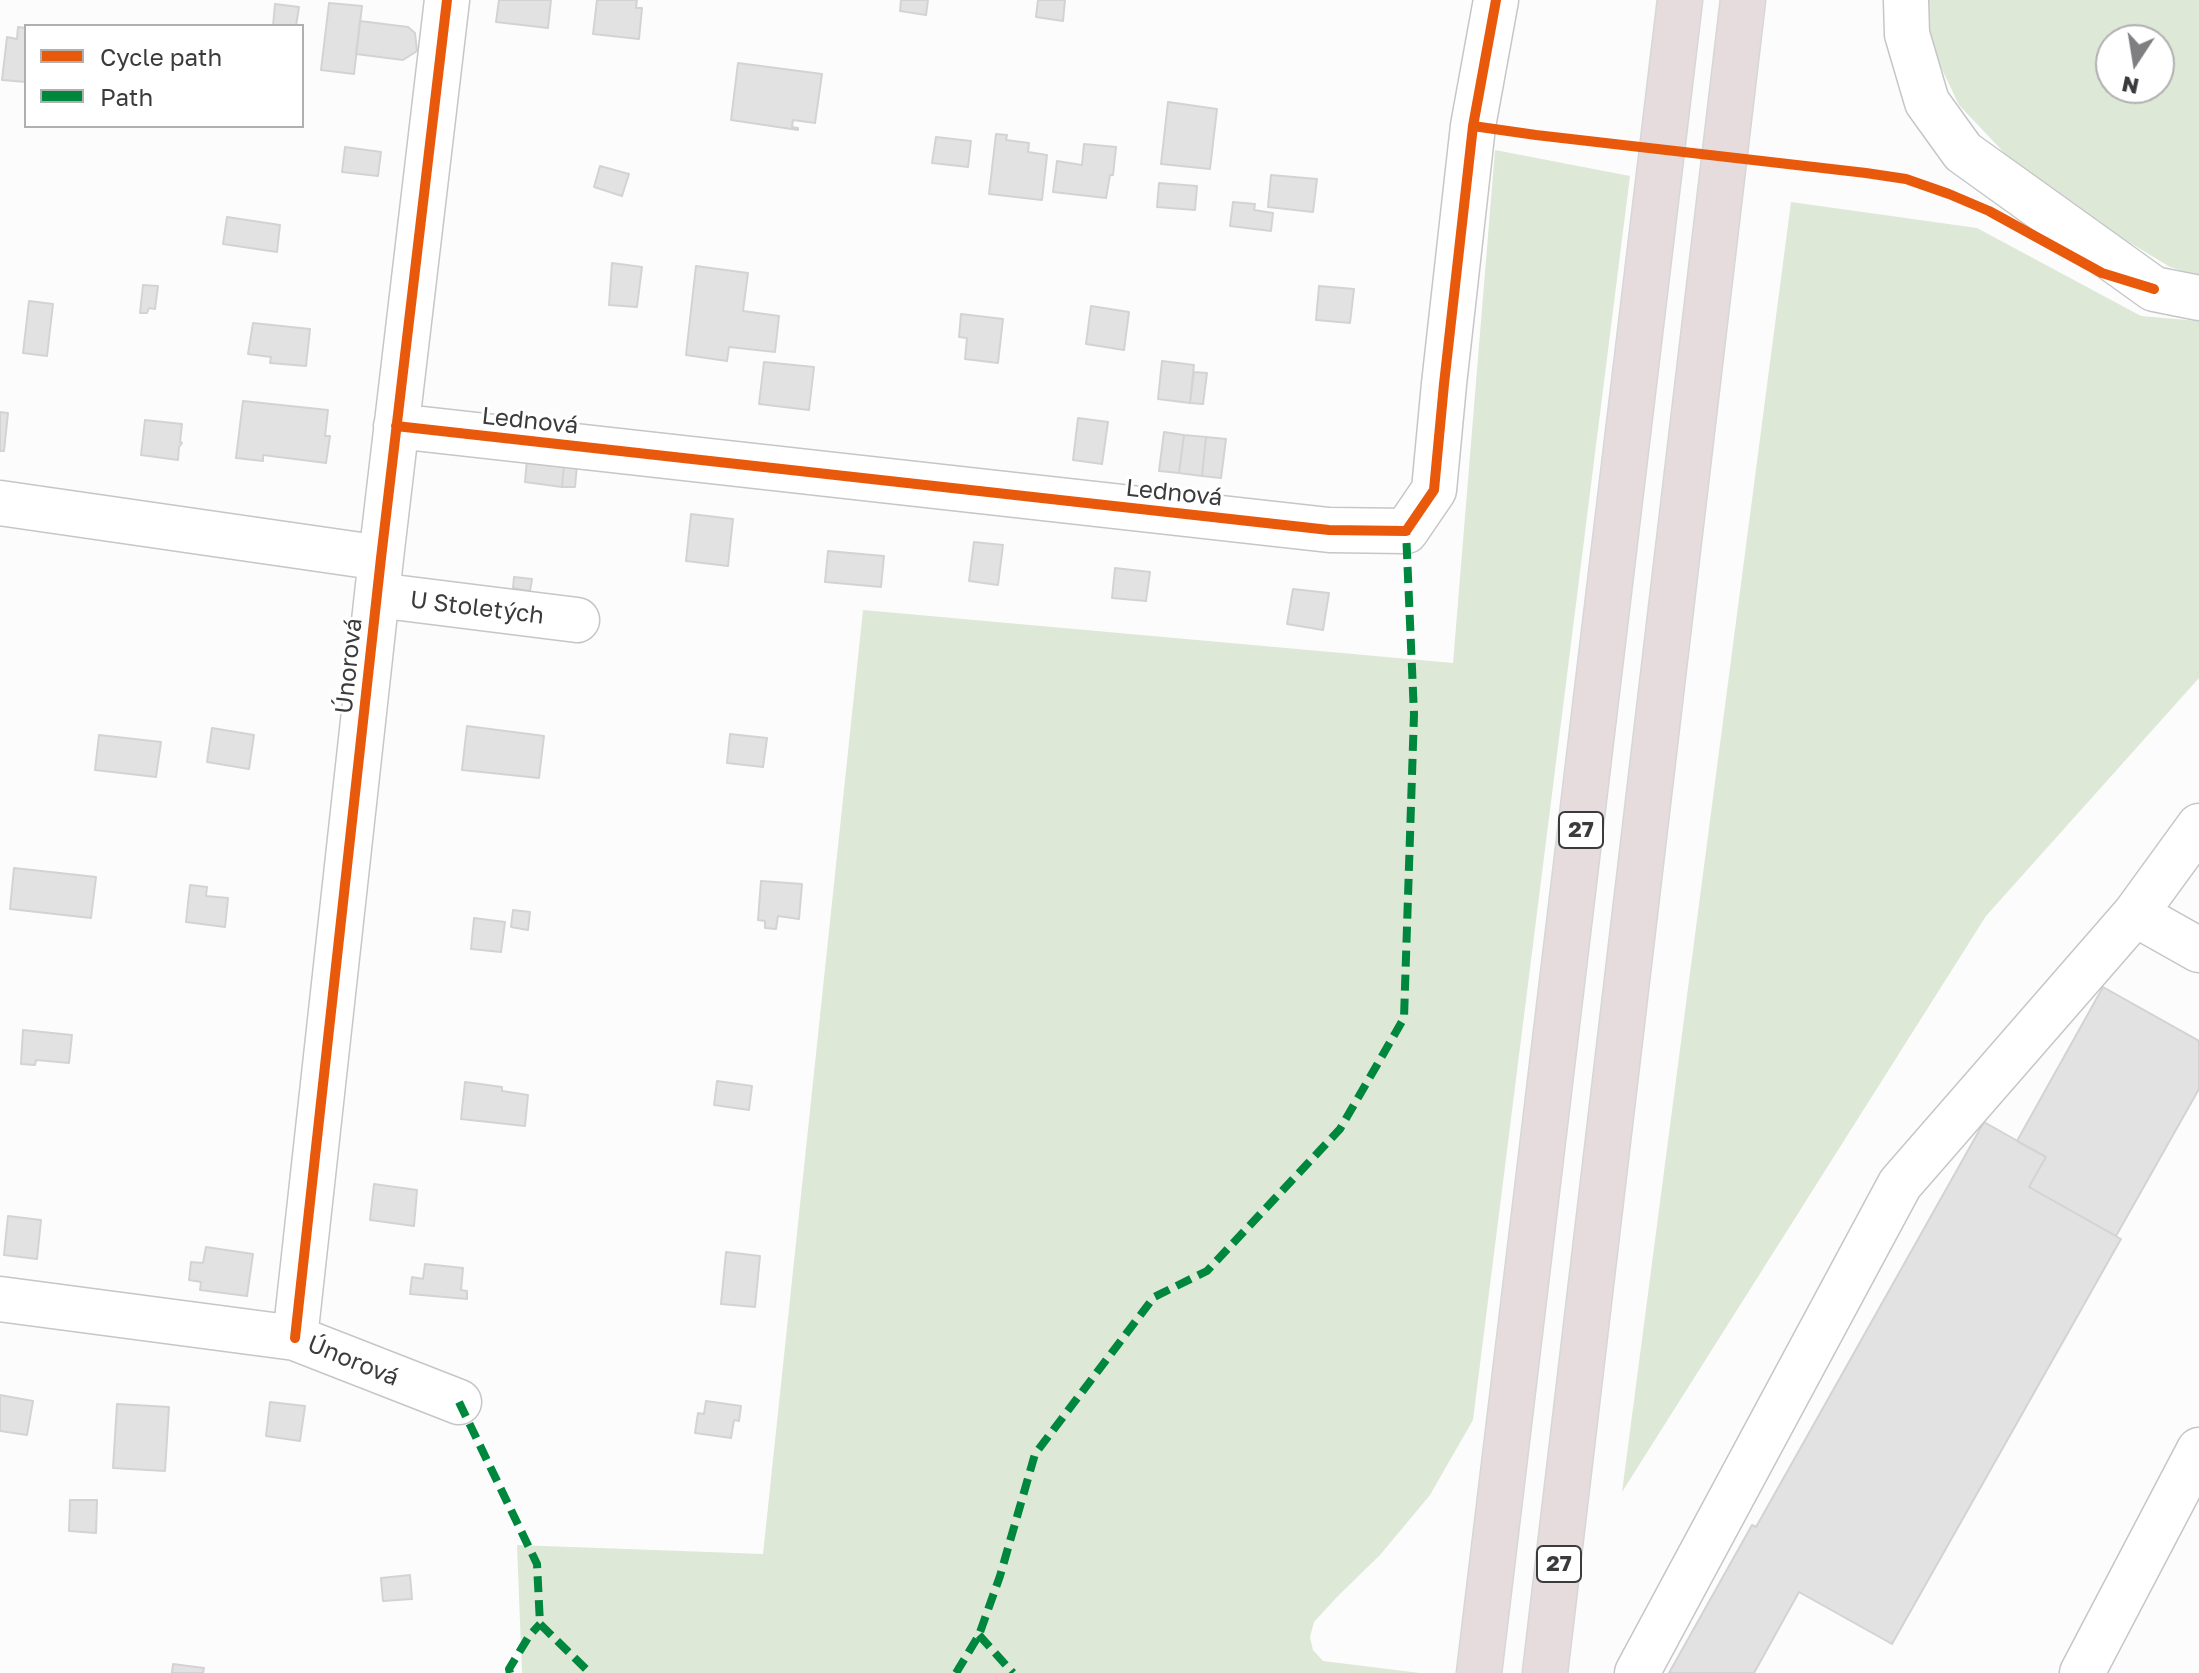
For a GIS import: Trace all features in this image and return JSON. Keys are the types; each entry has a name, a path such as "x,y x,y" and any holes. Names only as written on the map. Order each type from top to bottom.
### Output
{"highway":[{"name":"27","path":"1480,1667 1680,0"},
{"name":"27","path":"1545,1673 1743,0"}],"street":[{"name":"Únorová","path":"447,0 396,426 295,1338 459,1402"},
{"name":"Lednová","path":"396,426 1314,529 1406,531 1434,490 1473,126 1496,0"},
{"path":"1906,0 1907,34 1927,102 1963,152 2154,289 2199,298"},
{"name":"U Stoletých","path":"0,503 379,576 577,620"},
{"path":"1637,1673 1900,1184 2135,914 2199,826"},
{"path":"2135,914 2199,950"},
{"path":"0,1299 295,1338"},
{"path":"2082,1673 2199,1450"}],"green space":[{"path":"1922,0 2199,0 2199,276 2170,267 2096,222 2009,158 1959,105 1929,42"},
{"path":"1495,150 1630,176 1473,1420 1430,1495 1380,1555 1314,1622 1310,1637 1313,1650 1323,1661 1420,1673 522,1673 517,1545 763,1554 863,610 1453,663"},
{"path":"1791,202 1977,228 2141,316 2199,321 2199,678 1986,916 1622,1492"}],"building":[{"path":"499,0 551,0 548,28 496,22"},
{"path":"597,0 637,0 636,8 642,8 639,39 593,34"},
{"path":"901,0 928,0 926,15 900,11"},
{"path":"1038,0 1065,0 1063,21 1036,17"},
{"path":"329,3 362,6 354,74 321,70"},
{"path":"275,4 299,7 296,24 273,24"},
{"path":"360,21 408,27 415,33 417,51 403,60 356,54"},
{"path":"18,27 24,28 24,82 2,80 7,37 17,39"},
{"path":"738,63 822,74 815,123 793,120 792,127 798,130 731,120"},
{"path":"1168,102 1217,109 1210,169 1161,164"},
{"path":"996,134 1007,135 1006,140 1029,143 1028,152 1047,155 1042,200 989,194"},
{"path":"936,137 971,141 968,167 932,163"},
{"path":"1084,144 1116,147 1113,175 1110,175 1106,198 1053,192 1057,161 1082,165"},
{"path":"345,147 381,152 378,176 342,172"},
{"path":"600,166 629,174 622,196 594,187"},
{"path":"1271,175 1317,179 1313,212 1268,207"},
{"path":"1159,183 1197,186 1195,210 1157,207"},
{"path":"1233,202 1255,204 1254,210 1273,213 1271,231 1230,226"},
{"path":"227,217 280,225 277,252 223,244"},
{"path":"612,263 642,267 637,307 609,305"},
{"path":"696,266 748,273 743,311 779,316 775,352 729,347 727,361 686,355"},
{"path":"143,285 158,286 155,309 149,308 147,313 140,313"},
{"path":"1319,286 1354,289 1350,323 1316,320"},
{"path":"29,301 53,304 47,356 23,353"},
{"path":"1091,306 1129,312 1124,350 1086,344"},
{"path":"961,314 1003,319 998,363 965,359 967,338 959,337"},
{"path":"253,323 310,329 306,366 270,363 271,357 248,354"},
{"path":"1162,361 1194,365 1190,403 1158,399"},
{"path":"764,362 814,367 809,410 759,404"},
{"path":"1194,372 1207,373 1203,404 1190,403"},
{"path":"243,401 328,410 325,436 330,436 326,463 263,455 263,461 236,458"},
{"path":"0,412 8,413 4,451 0,451"},
{"path":"1078,418 1108,422 1102,464 1073,460"},
{"path":"145,420 182,424 178,460 141,455"},
{"path":"1164,432 1184,435 1179,473 1159,471"},
{"path":"1184,435 1206,437 1202,476 1179,473"},
{"path":"1206,437 1226,439 1221,478 1202,476"},
{"path":"527,459 564,464 562,487 525,482"},
{"path":"564,464 577,465 575,487 562,487"},
{"path":"691,514 733,519 728,566 686,561"},
{"path":"974,542 1003,545 998,585 969,581"},
{"path":"828,551 884,556 881,587 825,582"},
{"path":"1115,568 1150,572 1146,601 1112,598"},
{"path":"514,577 532,579 530,591 513,588"},
{"path":"1293,589 1329,593 1323,630 1287,624"},
{"path":"467,726 544,736 539,778 462,770"},
{"path":"212,728 254,735 249,769 207,762"},
{"path":"730,734 767,738 763,767 727,763"},
{"path":"99,735 161,742 156,777 95,770"},
{"path":"14,868 96,877 91,918 10,909"},
{"path":"761,881 802,884 799,919 778,916 776,929 765,928 765,921 758,920"},
{"path":"190,885 207,887 206,896 228,898 225,927 186,922"},
{"path":"513,910 530,912 528,930 511,927"},
{"path":"474,918 505,922 501,952 471,949"},
{"path":"2103,987 2199,1041 2199,1089 2116,1236 2029,1187 2046,1157 2017,1141"},
{"path":"23,1030 72,1035 69,1063 36,1060 35,1065 21,1064"},
{"path":"717,1081 752,1086 749,1110 714,1105"},
{"path":"465,1082 502,1087 502,1091 528,1095 525,1126 461,1119"},
{"path":"1984,1122 2046,1157 2029,1187 2121,1239 1892,1644 1799,1592 1754,1673 1669,1673 1752,1525 1756,1527"},
{"path":"374,1184 417,1190 414,1226 370,1220"},
{"path":"8,1216 41,1220 37,1259 4,1255"},
{"path":"206,1247 253,1254 247,1296 200,1290 201,1282 189,1280 191,1262 203,1263"},
{"path":"726,1252 760,1256 755,1307 721,1304"},
{"path":"425,1264 463,1268 461,1290 467,1291 467,1299 410,1294 412,1277 423,1279"},
{"path":"0,1395 33,1401 27,1435 0,1431"},
{"path":"706,1401 741,1406 739,1421 734,1420 731,1438 695,1433 698,1413 704,1414"},
{"path":"270,1402 305,1406 300,1441 266,1436"},
{"path":"117,1404 169,1407 165,1471 113,1468"},
{"path":"70,1500 97,1500 96,1533 69,1531"},
{"path":"410,1575 412,1599 383,1601 381,1578"},
{"path":"173,1664 204,1668 203,1673 172,1673"}],"marked path":[{"path":"956,1673 979,1635 1000,1576 1035,1454 1154,1297 1207,1271 1340,1129 1404,1018 1414,714 1406,531"},
{"path":"459,1402 537,1564 540,1624 590,1673"},
{"path":"510,1673 509,1669 529,1636 540,1624"},
{"path":"979,1635 1013,1673"}],"cycle path":[{"path":"295,1338 381,558 447,0"},
{"path":"396,426 1329,530 1406,531 1434,490 1473,126 1496,0"},
{"path":"1473,126 1906,179 1989,211 2102,273 2154,289"}]}
